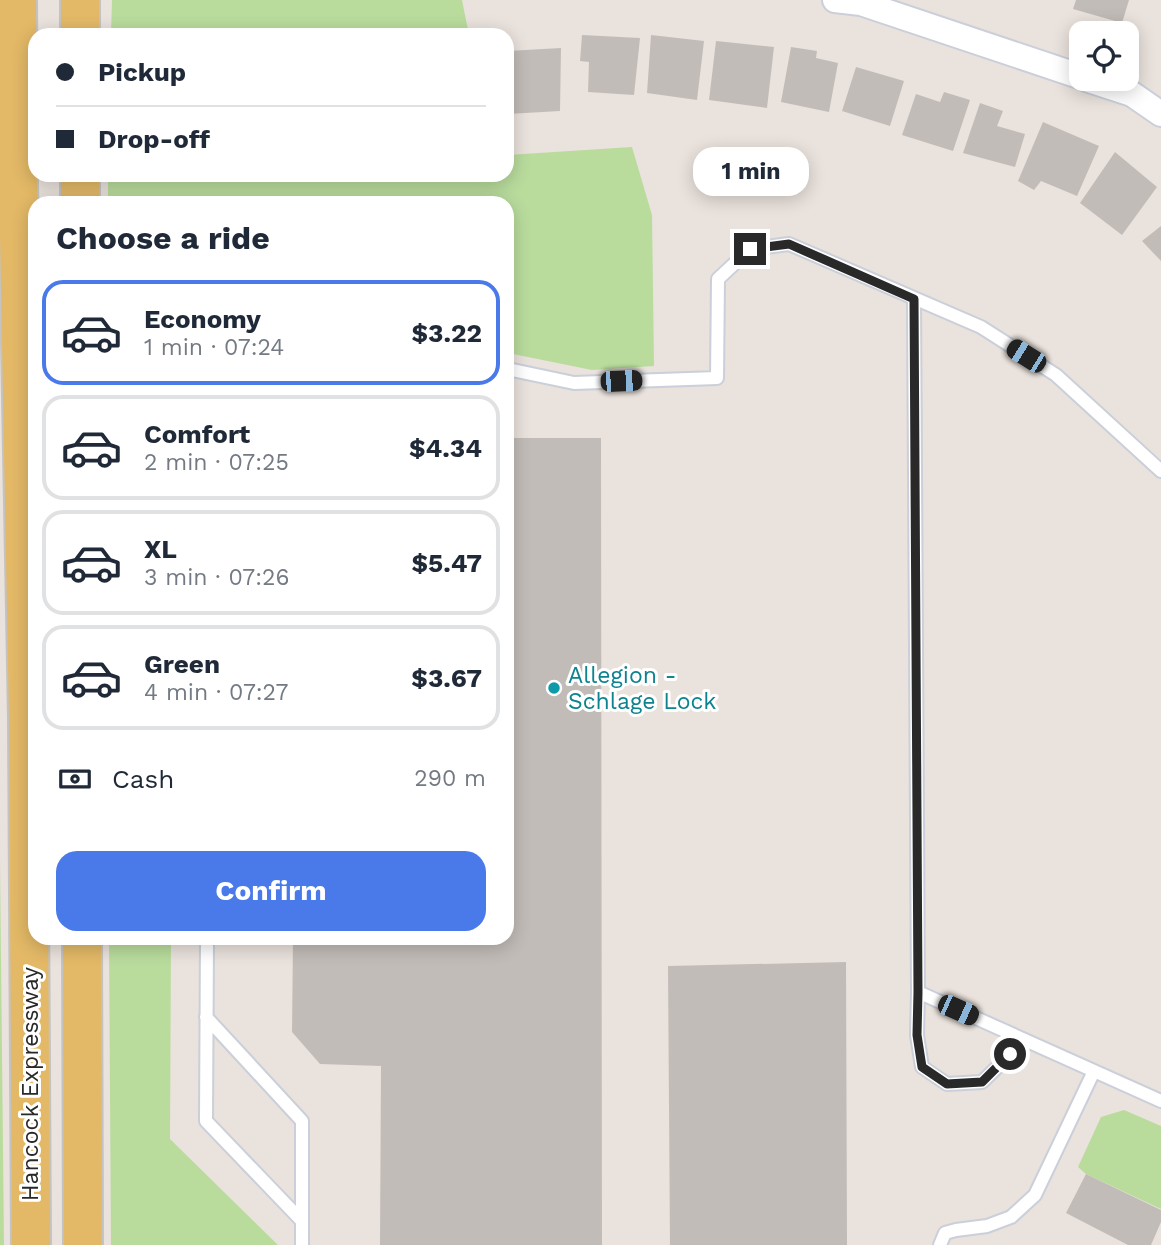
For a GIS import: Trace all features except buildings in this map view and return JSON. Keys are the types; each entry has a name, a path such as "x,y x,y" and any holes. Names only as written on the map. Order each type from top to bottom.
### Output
{"main road":[{"name":"Hancock Expressway","path":"17,0 28,669"},
{"path":"80,0 80,28"},
{"name":"Hancock Expressway","path":"30,945 31,1245"},
{"path":"82,945 83,1245"}],"street":[{"path":"835,0 861,2 1069,73"},
{"path":"1123,91 1161,114"}],"lane":[{"path":"514,370 574,383 717,378 718,279 750,249 789,244 981,327 1056,375 1161,471"},
{"path":"914,299 917,1035 922,1067 947,1084 982,1082 1025,1040"},
{"path":"206,945 206,1121 302,1221"},
{"path":"918,992 1161,1101"},
{"path":"206,1017 302,1121 302,1245"},
{"path":"940,1245 945,1233 987,1226 1011,1217 1035,1195 1094,1071"}],"green space":[{"path":"112,0 462,0 468,28 111,28"},
{"path":"632,147 652,215 654,366 592,370 514,354 514,196 108,196 108,182 514,182 514,155"},
{"path":"0,860 4,1245 0,1245"},
{"path":"109,945 171,945 170,1139 278,1245 111,1245"},
{"path":"1124,1110 1161,1126 1161,1209 1086,1174 1078,1167 1101,1117"}],"place":[{"name":"Allegion - Schlage Lock","path":"554,688"}],"route":[{"path":"750,249 789,244 914,299 917,1035 922,1067 947,1084 982,1082 1010,1054"}]}
